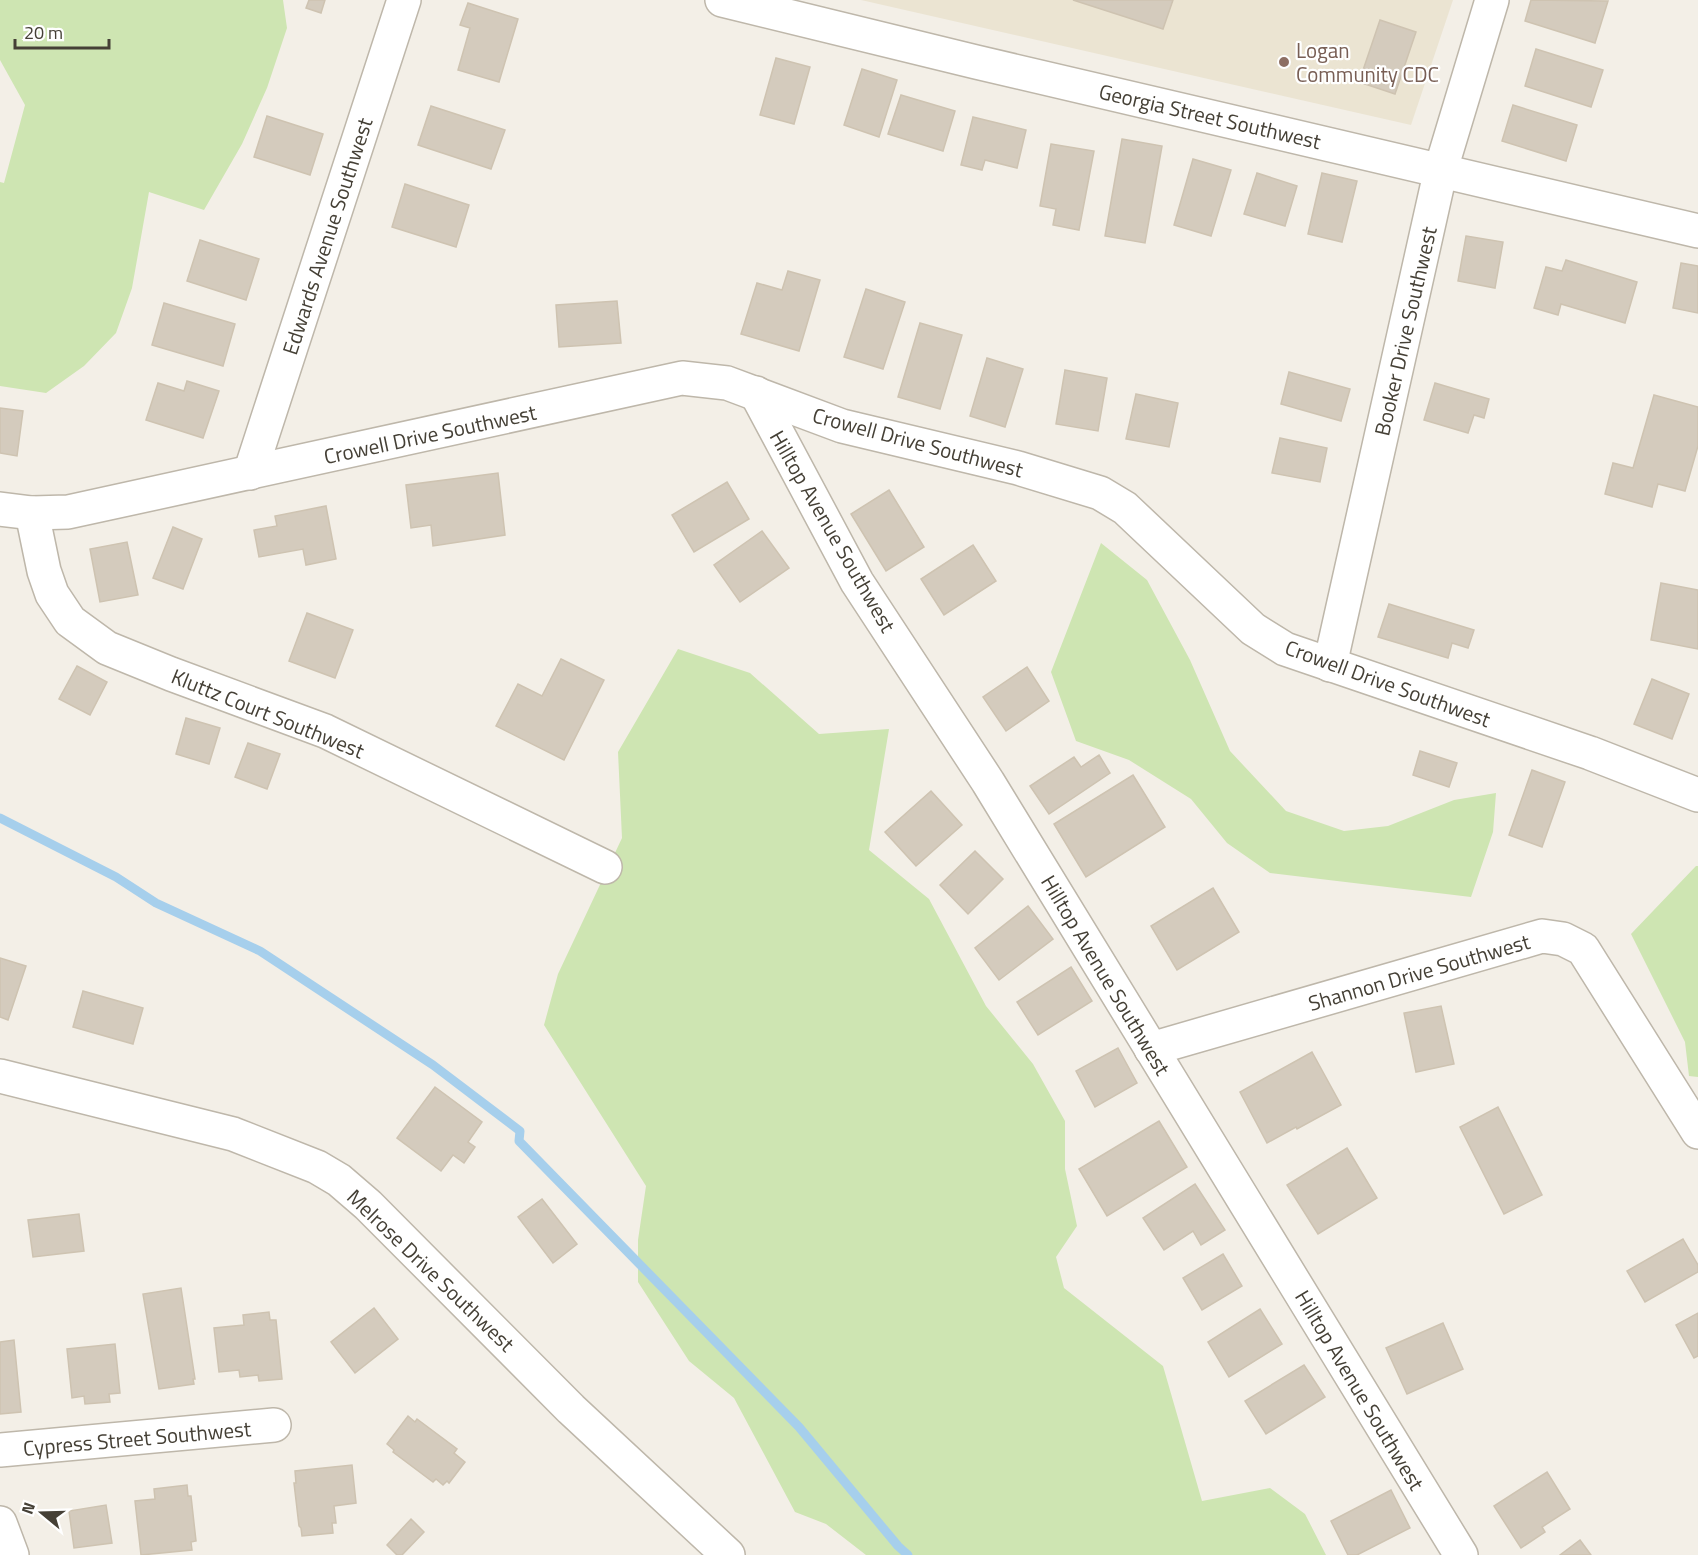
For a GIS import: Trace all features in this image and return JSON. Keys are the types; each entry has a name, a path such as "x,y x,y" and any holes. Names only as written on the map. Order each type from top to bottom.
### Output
{"street":[{"name":"Edwards Avenue Southwest","path":"250,472 404,0"},
{"name":"Georgia Street Southwest","path":"722,0 975,62 1441,169 1698,231"},
{"name":"Booker Drive Southwest","path":"1330,665 1441,169 1492,0"},
{"name":"Crowell Drive Southwest","path":"0,509 32,513 68,512 682,378 727,383 842,426 1018,468 1100,493 1125,508 1253,629 1285,649 1590,753 1698,795"},
{"name":"Hilltop Avenue Southwest","path":"756,393 856,582 988,782 1461,1555"},
{"name":"Kluttz Court Southwest","path":"32,513 44,571 52,594 70,621 107,648 171,674 325,730 605,867"},
{"name":"Shannon Drive Southwest","path":"1151,1049 1542,936 1563,939 1583,949 1698,1132"},
{"name":"Melrose Drive Southwest","path":"0,1076 233,1134 317,1167 339,1180 368,1206 571,1409 728,1555"},
{"name":"Cypress Street Southwest","path":"0,1450 274,1425"},
{"path":"0,1523 12,1555"}],"shaded area":[{"name":"Logan Community CDC","path":"861,0 1453,0 1411,125"}],"green space":[{"path":"0,0 283,0 287,28 267,88 242,144 204,210 149,192 132,288 116,333 84,366 46,393 0,386 0,182 4,183 25,105 0,60"},
{"path":"1101,543 1147,580 1190,660 1230,751 1286,811 1344,831 1388,826 1454,800 1496,793 1493,832 1471,897 1270,873 1227,843 1191,799 1129,760 1076,741 1051,672"},
{"path":"678,649 750,673 819,734 889,729 869,850 929,899 986,1006 1033,1064 1065,1121 1065,1169 1077,1226 1056,1257 1064,1288 1163,1366 1202,1501 1270,1488 1305,1514 1326,1555 866,1555 826,1524 795,1512 734,1398 689,1361 638,1282 638,1240 646,1186 544,1025 558,974 622,838 618,752"},
{"path":"1698,866 1698,1077 1689,1076 1685,1042 1631,934"}],"building":[{"path":"309,0 325,0 321,13 306,8"},
{"path":"1073,0 1173,0 1163,29"},
{"path":"1531,0 1608,1 1595,43 1525,21"},
{"path":"468,3 518,19 499,82 458,70 470,28 460,25"},
{"path":"1380,20 1416,32 1395,94 1359,82"},
{"path":"1536,49 1603,70 1591,107 1525,86"},
{"path":"776,58 810,67 794,124 760,115"},
{"path":"862,69 897,80 879,137 844,125"},
{"path":"901,95 955,111 943,151 888,134"},
{"path":"1513,105 1577,125 1566,161 1502,141"},
{"path":"431,106 505,130 491,169 418,145"},
{"path":"267,116 323,134 310,175 254,157"},
{"path":"973,117 1026,130 1017,168 985,160 982,170 961,165"},
{"path":"1122,139 1162,146 1145,243 1105,236"},
{"path":"1051,144 1094,151 1079,230 1053,225 1056,209 1040,206"},
{"path":"1193,159 1231,170 1211,236 1174,225"},
{"path":"1257,173 1297,186 1285,226 1244,214"},
{"path":"1322,173 1357,181 1342,242 1308,234"},
{"path":"405,184 469,205 456,247 392,227"},
{"path":"1466,236 1503,242 1495,288 1458,281"},
{"path":"200,240 259,259 246,300 187,281"},
{"path":"1566,260 1637,282 1625,323 1561,304 1558,315 1534,308 1546,267 1562,271"},
{"path":"1681,263 1698,266 1698,313 1673,308"},
{"path":"788,271 820,280 799,351 741,334 757,283 782,290"},
{"path":"866,289 905,302 883,369 844,357"},
{"path":"617,301 621,343 559,347 556,305"},
{"path":"164,303 235,324 223,366 152,345"},
{"path":"920,323 962,335 940,409 898,397"},
{"path":"987,358 1023,369 1005,427 970,416"},
{"path":"1065,370 1107,378 1098,431 1056,424"},
{"path":"1289,372 1350,389 1341,421 1281,404"},
{"path":"187,381 219,391 203,438 146,420 158,383 184,391"},
{"path":"1435,383 1489,399 1484,418 1474,415 1468,433 1424,420"},
{"path":"1136,394 1178,403 1169,447 1126,439"},
{"path":"1654,395 1698,407 1698,446 1685,491 1658,484 1652,507 1605,494 1613,463 1633,468"},
{"path":"0,408 23,411 17,456 0,453"},
{"path":"1280,438 1327,448 1320,482 1272,473"},
{"path":"498,473 505,535 433,546 431,525 411,528 406,485"},
{"path":"727,482 749,519 694,552 672,515"},
{"path":"889,490 924,547 886,571 851,514"},
{"path":"326,506 336,559 306,565 303,549 259,557 254,530 277,526 275,516"},
{"path":"173,527 202,539 183,589 153,578"},
{"path":"762,531 789,568 740,602 714,565"},
{"path":"127,542 138,595 100,602 90,549"},
{"path":"973,545 996,581 944,615 921,579"},
{"path":"1661,583 1698,590 1698,649 1651,640"},
{"path":"1389,604 1474,630 1468,648 1452,643 1448,658 1378,637"},
{"path":"307,613 353,630 335,678 289,661"},
{"path":"561,659 604,680 564,760 496,726 518,684 542,696"},
{"path":"77,666 107,682 90,715 59,699"},
{"path":"1027,667 1049,701 1006,731 983,697"},
{"path":"1652,679 1689,694 1672,739 1634,724"},
{"path":"186,718 220,728 209,764 176,754"},
{"path":"248,743 280,754 267,789 235,777"},
{"path":"1420,751 1457,763 1449,787 1413,775"},
{"path":"1099,755 1110,773 1049,814 1030,786 1074,757 1081,767"},
{"path":"1532,770 1565,782 1542,847 1509,835"},
{"path":"1133,775 1165,827 1086,877 1054,824"},
{"path":"931,791 962,825 916,866 885,832"},
{"path":"975,851 1003,879 968,914 940,885"},
{"path":"1213,888 1239,932 1177,970 1151,926"},
{"path":"1028,906 1053,939 999,980 975,948"},
{"path":"0,958 26,966 8,1020 0,1017"},
{"path":"1071,967 1092,1001 1038,1035 1017,1002"},
{"path":"83,991 143,1008 133,1044 73,1027"},
{"path":"1441,1006 1454,1064 1416,1072 1404,1013"},
{"path":"1118,1048 1137,1083 1095,1107 1076,1071"},
{"path":"1312,1052 1341,1105 1267,1143 1240,1092"},
{"path":"435,1087 482,1122 468,1142 475,1147 464,1163 453,1155 441,1171 397,1138"},
{"path":"1498,1107 1542,1195 1504,1214 1460,1127"},
{"path":"1159,1121 1187,1167 1107,1216 1079,1169"},
{"path":"1347,1148 1377,1198 1318,1234 1287,1185"},
{"path":"1195,1184 1225,1230 1201,1245 1193,1231 1164,1250 1143,1218"},
{"path":"542,1199 577,1244 553,1263 518,1217"},
{"path":"79,1214 84,1251 33,1257 28,1220"},
{"path":"1683,1239 1698,1265 1698,1272 1645,1302 1627,1271"},
{"path":"1223,1254 1242,1286 1202,1310 1183,1278"},
{"path":"181,1288 194,1384 159,1389 143,1294"},
{"path":"374,1308 398,1339 355,1373 331,1342"},
{"path":"1260,1309 1282,1344 1229,1377 1208,1342"},
{"path":"269,1312 270,1320 276,1320 282,1379 259,1381 258,1375 240,1377 239,1370 219,1372 214,1328 244,1325 243,1315"},
{"path":"1698,1313 1698,1356 1694,1358 1676,1325"},
{"path":"1443,1323 1463,1369 1407,1394 1386,1348"},
{"path":"14,1340 21,1412 0,1414 0,1342"},
{"path":"115,1344 120,1393 109,1394 110,1402 85,1404 84,1396 72,1398 67,1349"},
{"path":"1304,1365 1325,1397 1266,1434 1245,1401"},
{"path":"408,1416 415,1422 417,1419 457,1449 454,1453 465,1462 449,1483 447,1481 443,1485 436,1479 433,1482 393,1452 394,1450 387,1444"},
{"path":"352,1465 356,1503 334,1506 336,1523 332,1523 333,1533 302,1536 294,1483 296,1483 295,1471"},
{"path":"1547,1472 1570,1509 1542,1527 1545,1532 1521,1548 1494,1506"},
{"path":"187,1485 188,1496 191,1496 196,1541 191,1542 192,1550 141,1555 135,1501 155,1499 154,1489"},
{"path":"1391,1490 1410,1528 1357,1555 1348,1555 1331,1521"},
{"path":"106,1505 112,1543 74,1548 69,1511"},
{"path":"411,1519 424,1532 402,1555 397,1555 387,1545"},
{"path":"1580,1540 1591,1555 1560,1555"}],"waterway":[{"path":"0,818 116,877 156,903 260,951 433,1065 520,1131 519,1141 799,1427 908,1555"}],"place":[{"name":"Logan Community CDC","path":"1284,62"}]}
